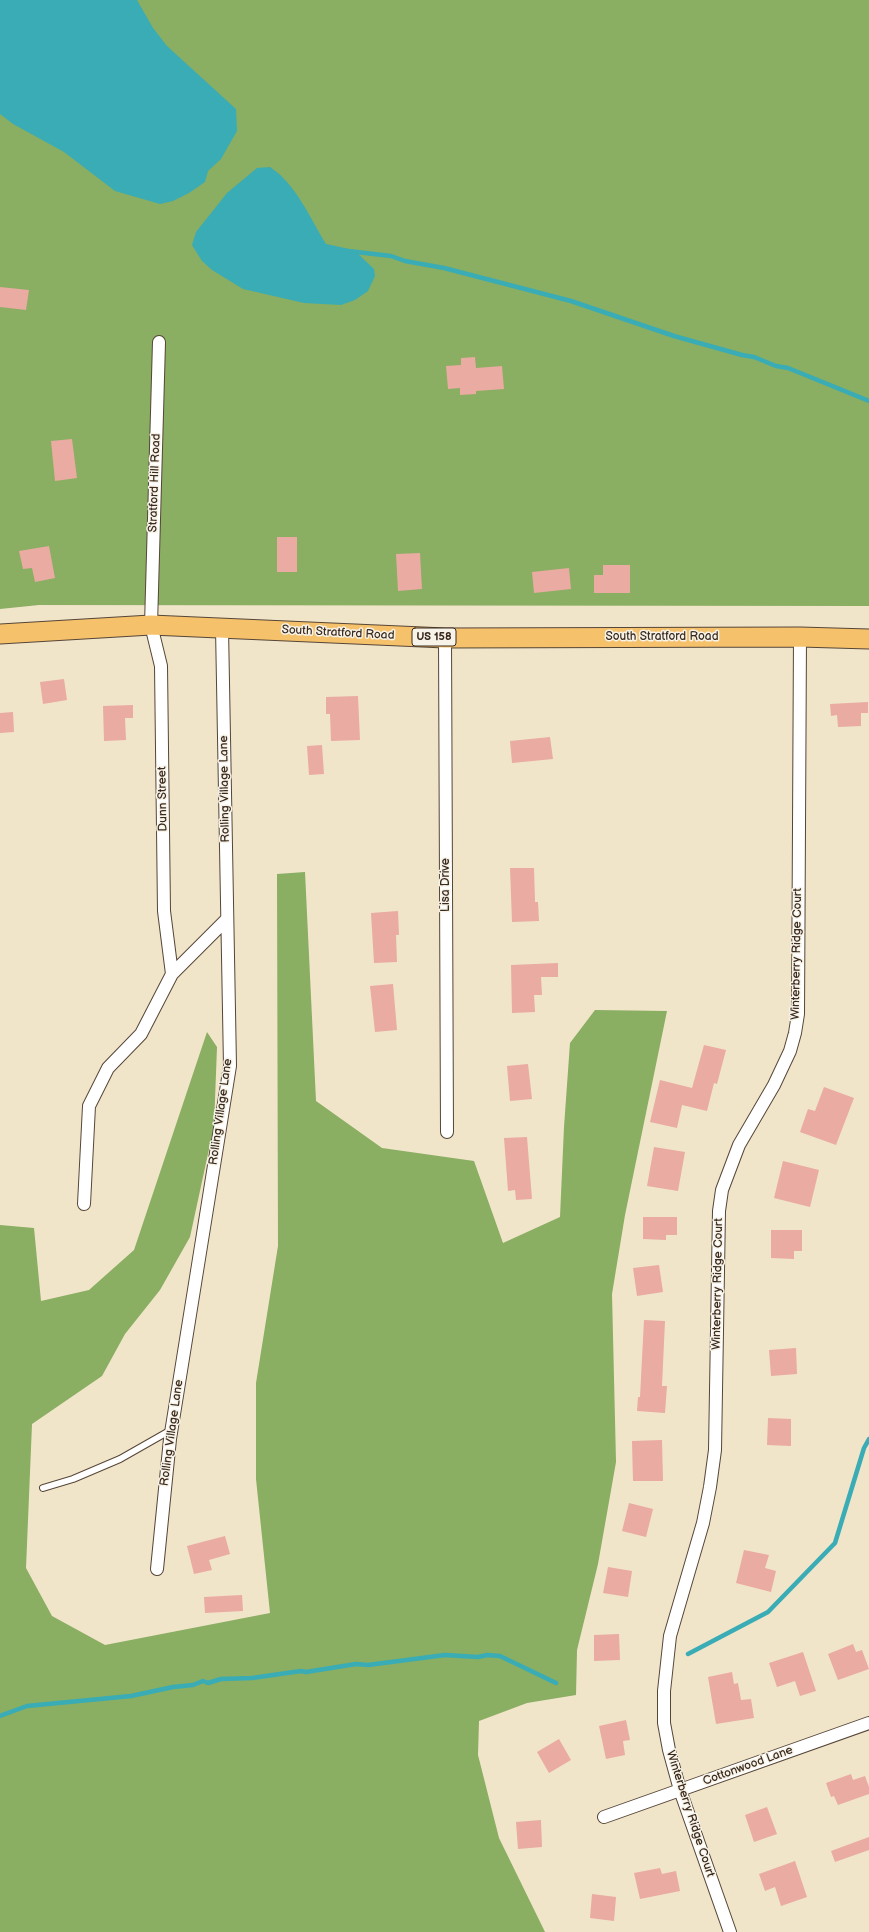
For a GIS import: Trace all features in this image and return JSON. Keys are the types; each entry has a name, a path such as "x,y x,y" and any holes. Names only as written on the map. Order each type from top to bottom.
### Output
{"main road":[{"name":"South Stratford Road","path":"0,634 151,625 445,638 800,637 869,639"}],"street":[{"name":"Stratford Hill Road","path":"151,625 159,342"},
{"name":"Dunn Street","path":"151,625 161,666 164,911 172,974"},
{"name":"Rolling Village Lane","path":"157,1569 171,1430 230,1066 222,628"},
{"name":"Winterberry Ridge Court","path":"730,1932 680,1790 669,1750 664,1723 664,1691 670,1636 703,1523 713,1471 716,1434 719,1211 722,1190 739,1145 783,1067 795,1033 798,1014 800,637"},
{"name":"Lisa Drive","path":"445,638 447,1132"},
{"path":"84,1204 89,1106 108,1068 141,1034 172,974 227,919"},
{"name":"Cottonwood Lane","path":"604,1817 869,1723"}],"lane":[{"path":"43,1488 73,1479 120,1459 171,1430"}],"green space":[{"path":"0,0 869,0 869,606 39,605 0,609"},
{"path":"305,872 316,1101 382,1148 474,1161 503,1243 560,1217 570,1043 595,1010 667,1011 625,1215 612,1294 616,1462 598,1564 577,1650 576,1695 527,1703 479,1721 478,1755 499,1838 545,1932 0,1932 0,1225 34,1228 41,1301 89,1290 134,1250 207,1032 217,1047 214,1126 190,1237 160,1290 125,1334 102,1376 32,1424 26,1568 52,1616 105,1645 270,1613 256,1479 256,1383 278,1246 277,874"}],"water":[{"path":"0,0 137,0 153,28 167,46 236,109 237,131 221,159 208,171 205,182 189,193 173,201 160,204 115,191 64,152 13,124 0,114"},
{"path":"270,167 279,174 295,192 326,244 354,250 374,269 375,276 368,291 355,300 341,305 304,303 243,289 212,270 202,261 192,245 196,232 227,193 257,168"}],"building":[{"path":"0,287 29,290 26,310 0,307"},
{"path":"475,357 476,368 502,366 504,389 476,391 476,394 460,395 460,388 448,389 446,366 461,365 461,358"},
{"path":"72,439 77,478 55,481 51,441"},
{"path":"277,537 297,537 297,572 277,572"},
{"path":"49,546 55,578 35,582 32,568 23,569 19,551"},
{"path":"420,553 422,589 398,591 396,554"},
{"path":"603,565 630,565 630,593 594,593 594,575 603,575"},
{"path":"569,568 571,589 534,593 532,572"},
{"path":"64,679 67,700 43,704 40,682"},
{"path":"358,696 360,740 331,741 330,714 326,714 326,697"},
{"path":"868,702 868,713 861,713 861,726 838,727 837,715 831,716 830,704"},
{"path":"133,705 133,718 125,718 126,740 104,741 103,706"},
{"path":"13,712 14,732 0,733 0,713"},
{"path":"550,737 553,759 512,763 510,741"},
{"path":"322,745 324,774 309,775 307,746"},
{"path":"510,868 534,868 535,902 538,902 539,921 512,922"},
{"path":"398,911 399,935 396,935 397,962 374,963 371,913"},
{"path":"558,963 558,977 541,977 542,995 534,995 535,1012 512,1013 511,965"},
{"path":"393,984 397,1030 375,1032 370,986"},
{"path":"704,1045 726,1050 717,1084 714,1083 707,1111 682,1105 677,1128 650,1122 660,1080 692,1088"},
{"path":"528,1064 532,1099 510,1101 507,1066"},
{"path":"824,1087 854,1098 836,1145 800,1132 808,1109 815,1111"},
{"path":"527,1137 532,1199 516,1200 515,1190 508,1191 504,1138"},
{"path":"654,1147 685,1152 678,1191 647,1186"},
{"path":"783,1161 819,1170 810,1207 774,1198"},
{"path":"643,1217 677,1217 677,1235 666,1235 666,1240 643,1239"},
{"path":"771,1230 802,1230 802,1251 794,1251 794,1259 771,1258"},
{"path":"659,1265 663,1292 637,1296 633,1268"},
{"path":"644,1320 665,1321 662,1386 667,1386 665,1413 637,1411 638,1397 640,1397"},
{"path":"796,1348 797,1374 771,1376 769,1350"},
{"path":"768,1418 791,1419 791,1446 767,1445"},
{"path":"662,1440 663,1481 633,1481 632,1441"},
{"path":"629,1503 653,1509 646,1537 622,1531"},
{"path":"225,1536 230,1554 209,1560 212,1570 194,1574 187,1546"},
{"path":"744,1550 769,1555 765,1568 776,1571 771,1592 736,1583"},
{"path":"608,1567 632,1571 628,1597 603,1593"},
{"path":"242,1595 243,1611 205,1613 204,1597"},
{"path":"619,1634 620,1660 594,1661 594,1635"},
{"path":"853,1644 856,1652 862,1650 869,1669 838,1680 828,1654"},
{"path":"803,1652 816,1691 800,1696 795,1681 777,1687 769,1663"},
{"path":"732,1672 734,1684 738,1683 741,1700 751,1699 754,1718 716,1724 708,1677"},
{"path":"626,1720 630,1740 623,1741 625,1755 606,1759 599,1726"},
{"path":"559,1739 571,1760 549,1773 537,1752"},
{"path":"851,1774 853,1780 865,1776 869,1787 869,1794 838,1805 834,1796 831,1797 826,1783"},
{"path":"767,1807 777,1834 754,1842 745,1815"},
{"path":"541,1820 542,1847 518,1849 516,1822"},
{"path":"869,1837 869,1850 835,1862 831,1851"},
{"path":"795,1861 807,1897 781,1906 775,1887 765,1891 759,1874"},
{"path":"660,1868 662,1874 676,1871 680,1891 640,1899 634,1873"},
{"path":"592,1894 616,1897 614,1921 590,1918"}],"waterway":[{"path":"348,251 391,256 405,261 444,268 571,301 674,336 754,357 776,366 788,368 869,401"},
{"path":"688,1654 768,1612 835,1543 864,1448 869,1439"},
{"path":"0,1716 27,1706 131,1696 173,1687 193,1685 203,1681 208,1683 221,1679 252,1678 301,1671 306,1672 356,1664 368,1665 445,1655 478,1657 487,1655 500,1656 556,1683"}]}
